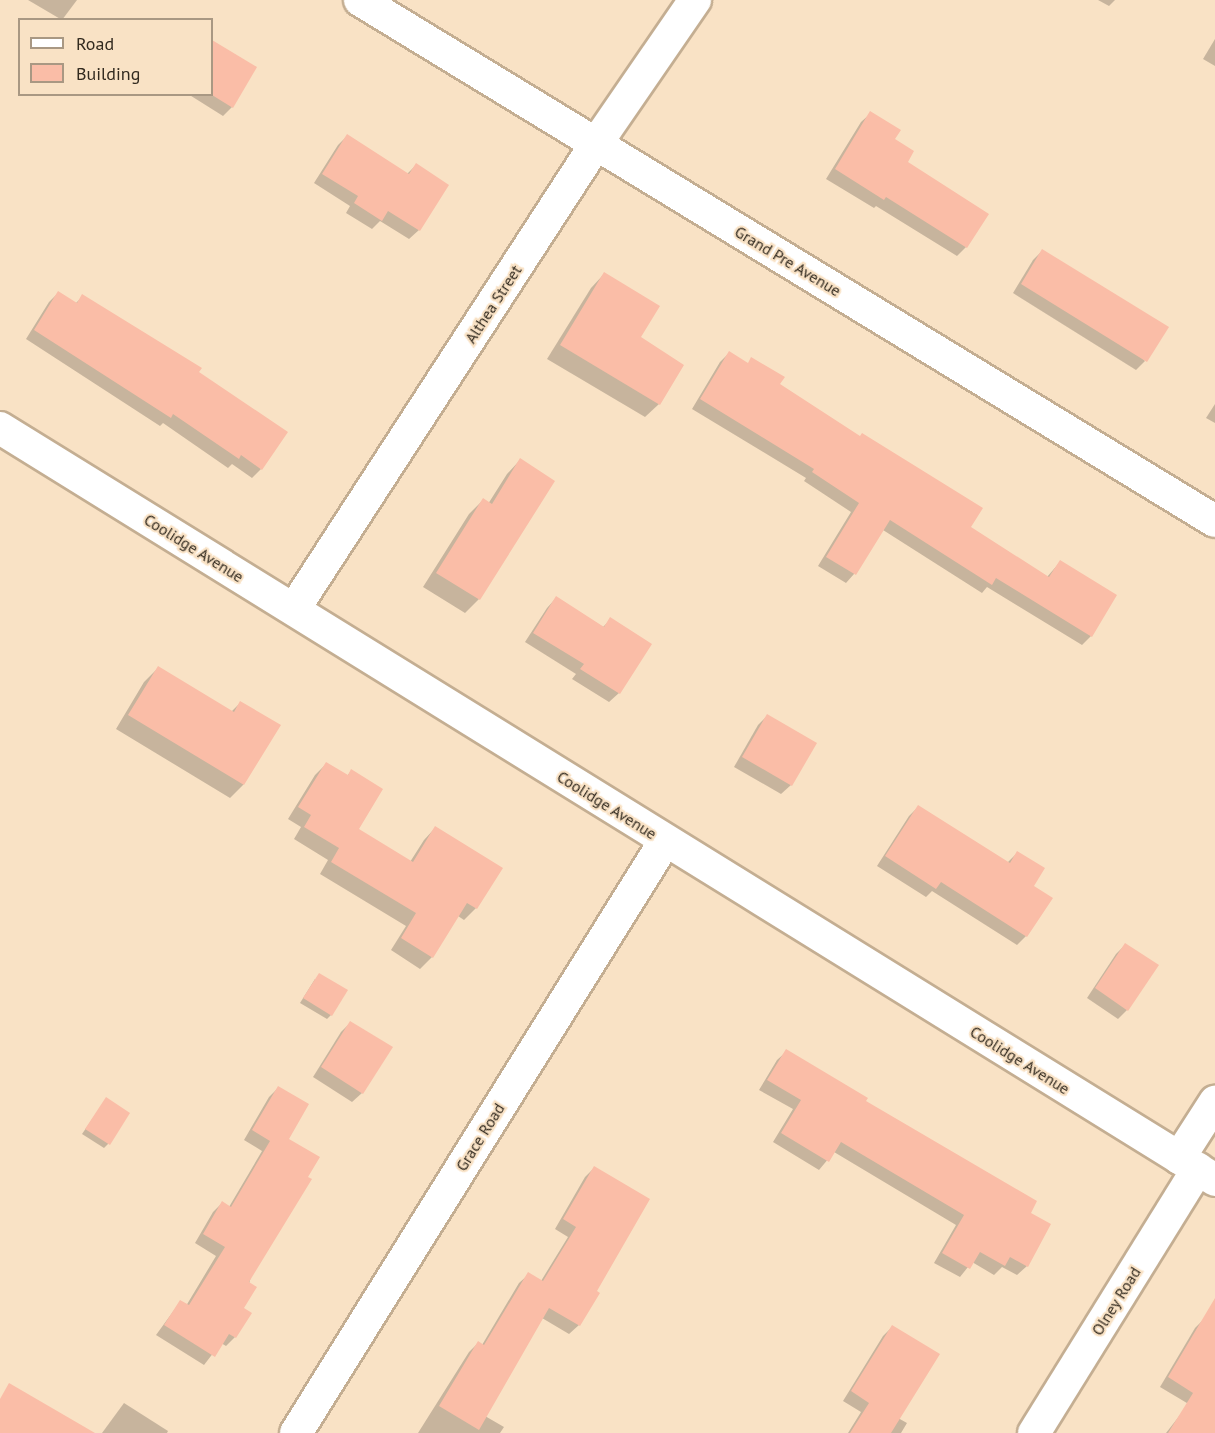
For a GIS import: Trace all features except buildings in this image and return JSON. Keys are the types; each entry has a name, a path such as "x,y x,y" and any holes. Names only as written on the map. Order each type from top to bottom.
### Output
{"street":[{"name":"Grand Pre Avenue","path":"360,0 1215,521"},
{"name":"Althea Street","path":"294,609 597,144 695,0"},
{"name":"Coolidge Avenue","path":"0,428 1197,1169"},
{"name":"Grace Road","path":"296,1433 665,841"},
{"name":"Olney Road","path":"1034,1433 1197,1169 1215,1102"}]}
